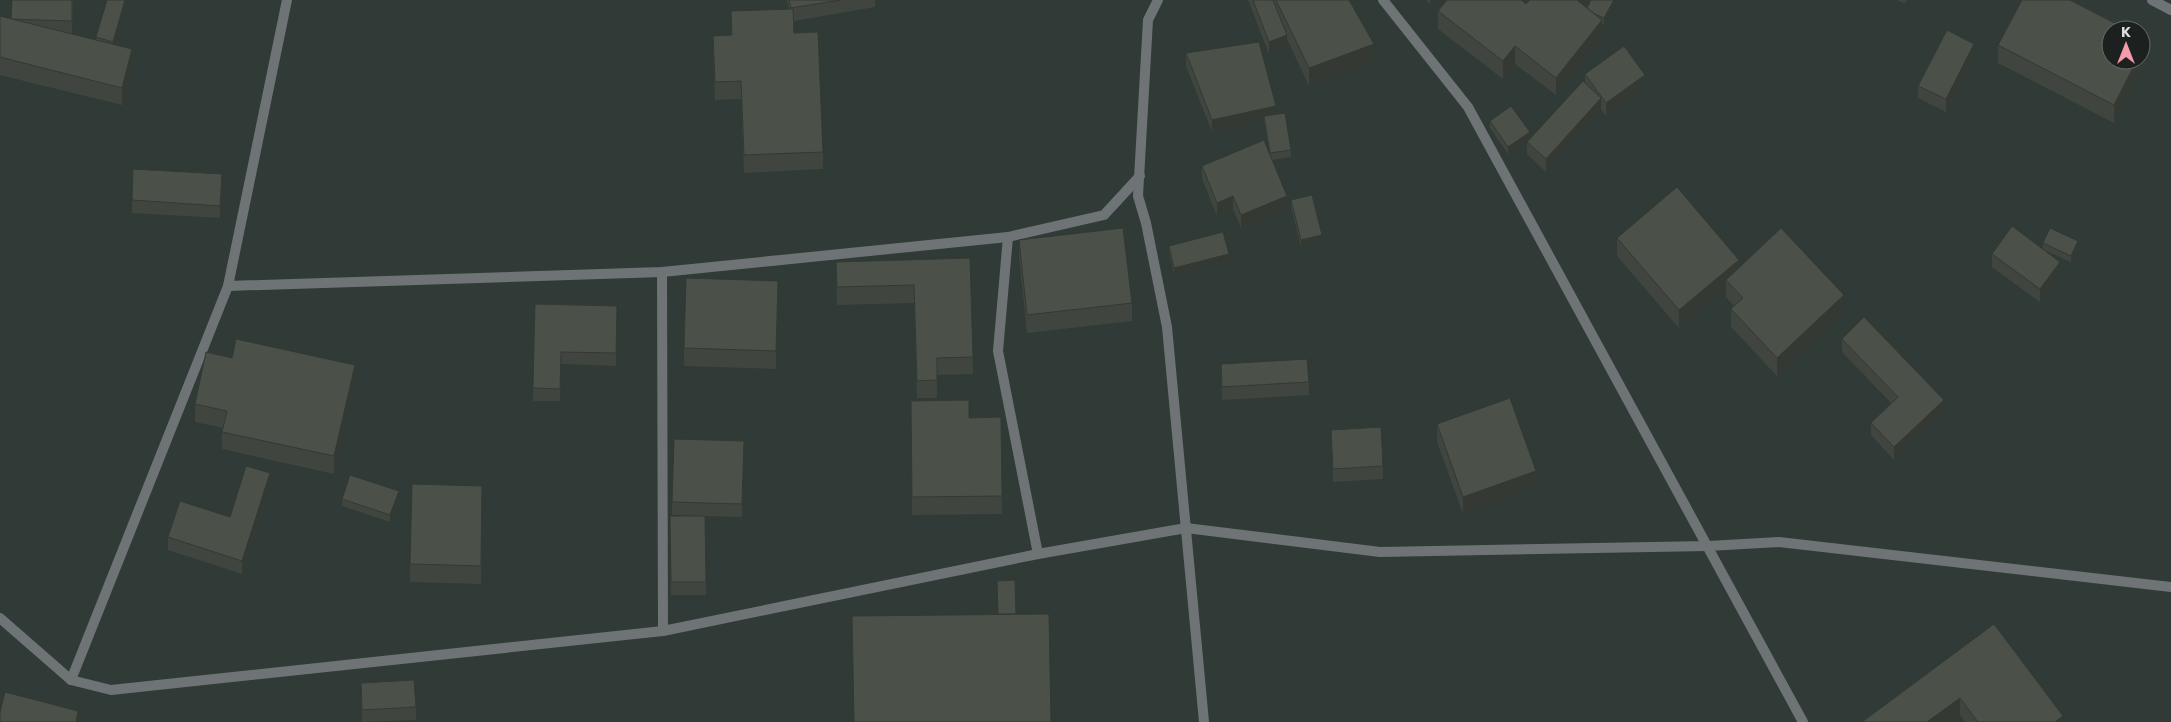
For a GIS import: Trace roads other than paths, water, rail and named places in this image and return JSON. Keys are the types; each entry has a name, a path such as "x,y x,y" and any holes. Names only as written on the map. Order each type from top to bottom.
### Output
{"street":[{"path":"71,680 228,286 287,0"},
{"path":"1158,0 1148,20 1138,196 1146,223 1167,328 1204,722"},
{"path":"1383,0 1468,107 1803,722"},
{"path":"2152,0 2171,10"},
{"path":"228,286 662,272 1008,237 1104,215 1140,176"},
{"path":"1008,237 998,350 1038,554"},
{"path":"662,272 663,631"},
{"path":"0,618 71,680 111,690 663,631 1038,554 1186,528 1380,552 1708,546 1779,542 2171,587"}]}
